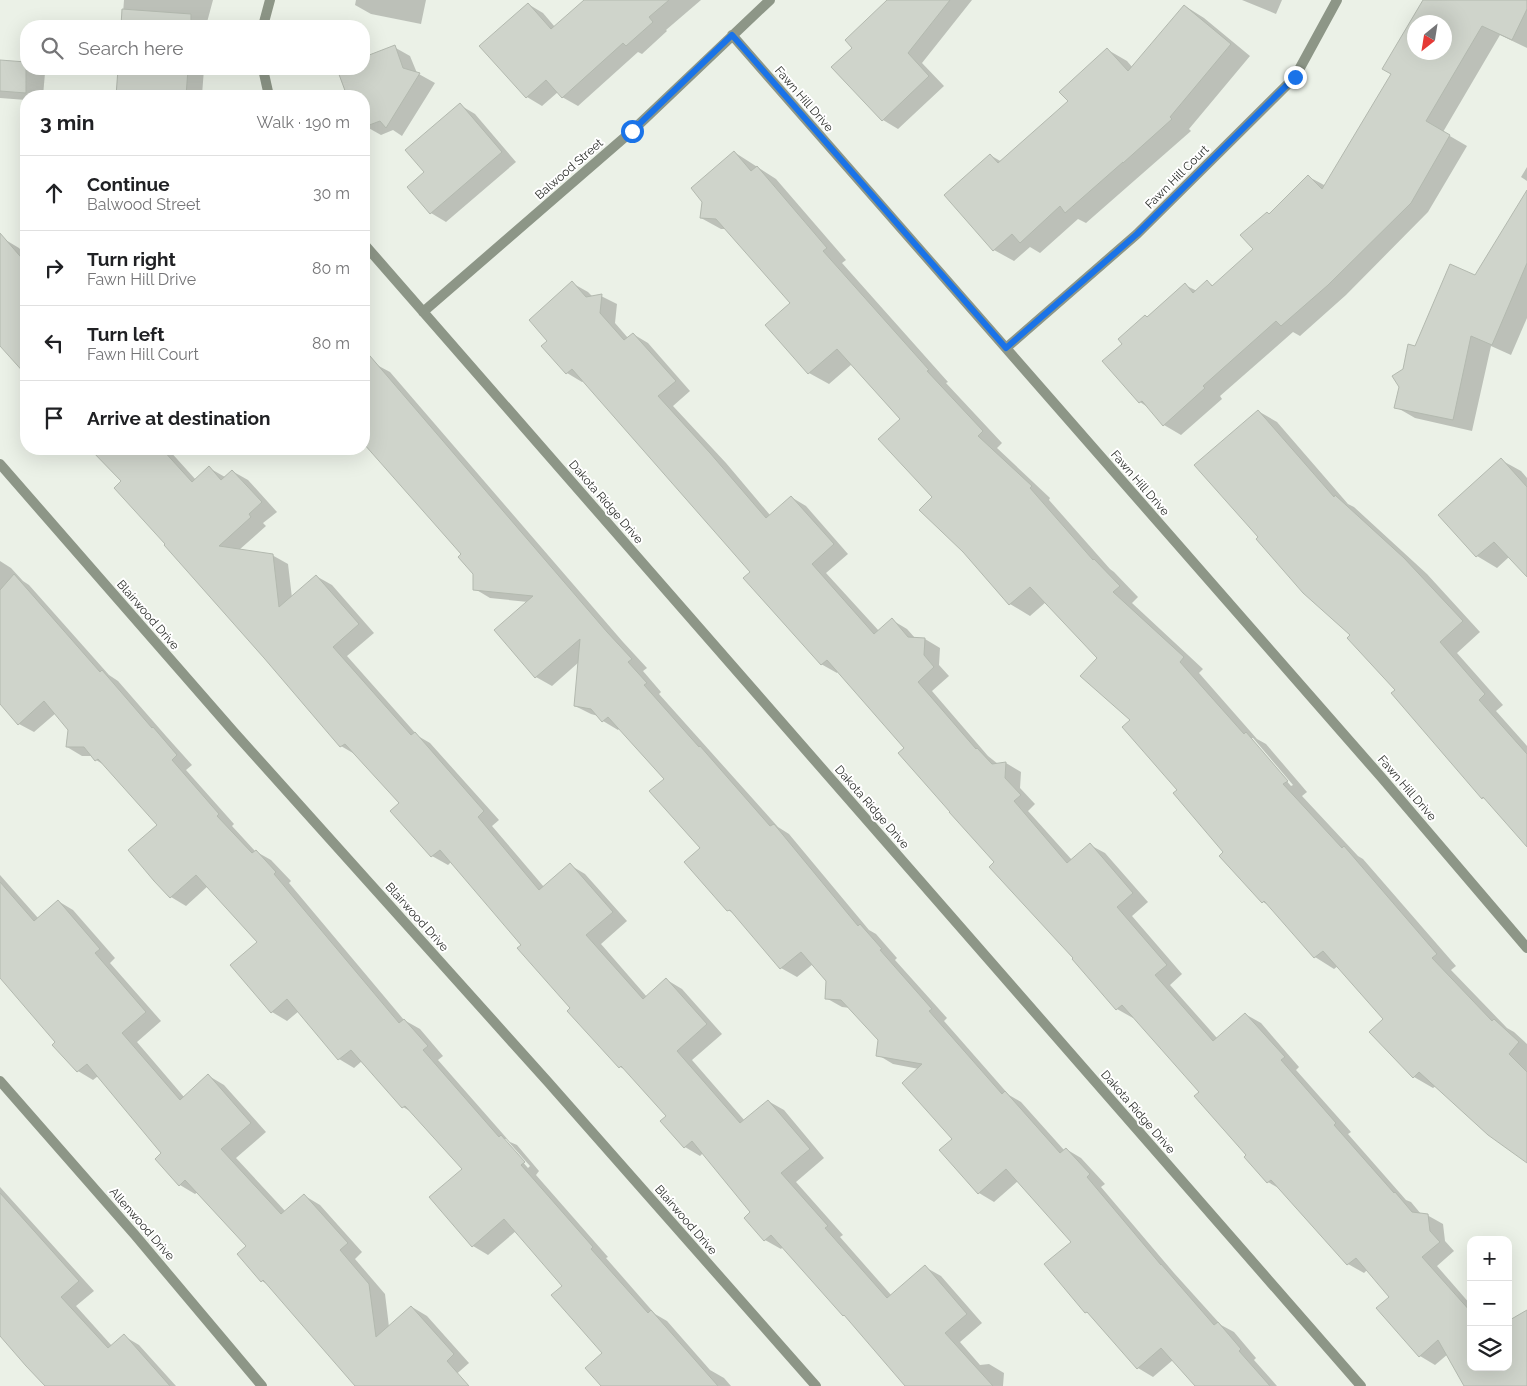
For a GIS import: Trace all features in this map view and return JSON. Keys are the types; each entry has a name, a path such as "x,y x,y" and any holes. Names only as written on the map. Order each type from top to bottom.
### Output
{"street":[{"path":"265,20 270,0"},
{"name":"Balwood Street","path":"423,312 632,131 770,0"},
{"name":"Fawn Hill Court","path":"1006,348 1137,234 1295,77 1337,0"},
{"name":"Fawn Hill Drive","path":"732,35 1375,770 1527,948"},
{"path":"264,75 268,90"},
{"name":"Dakota Ridge Drive","path":"370,251 1361,1386"},
{"name":"Blairwood Drive","path":"1,468 233,732 542,1074 816,1386"},
{"name":"Allenwood Drive","path":"0,1081 135,1235 262,1386"}],"building":[{"path":"584,0 669,0 649,17 653,22 626,46 623,43 562,98 546,80 526,98 479,46 528,3 551,29"},
{"path":"887,0 950,0 908,53 929,76 882,121 831,67 852,48 845,40"},
{"path":"1423,0 1527,0 1527,9 1512,40 1482,26 1426,121 1450,135 1411,203 1328,285 1281,326 1276,321 1203,386 1205,388 1163,426 1142,401 1139,403 1102,361 1122,344 1118,339 1145,315 1147,317 1185,283 1193,293 1207,280 1212,286 1253,249 1240,235 1267,212 1269,214 1308,175 1322,189 1391,74 1382,69 1407,27 1407,60 1452,60 1452,15 1414,15"},
{"path":"1184,5 1231,44 1170,117 1172,119 1123,163 1065,213 1060,206 1020,243 1012,234 993,251 944,195 990,154 998,163 1068,101 1059,92 1107,48 1128,71"},
{"path":"122,9 191,14 191,20 121,20"},
{"path":"395,45 403,68 420,73 386,128 380,121 370,125 370,90 345,90 339,75 370,75 370,55"},
{"path":"0,60 20,62 20,75 26,75 26,90 20,90 20,93 0,91"},
{"path":"118,75 188,75 186,90 116,90"},
{"path":"460,103 502,152 430,214 407,187 424,172 405,150"},
{"path":"734,151 751,171 757,166 827,248 823,251 929,370 927,371 983,431 978,436 1032,486 1030,488 1093,560 1120,586 1113,592 1184,657 1180,662 1244,734 1246,732 1288,781 1283,784 1342,848 1344,846 1437,954 1432,958 1492,1021 1494,1019 1519,1042 1509,1054 1527,1072 1527,1163 1488,1135 1419,1072 1413,1078 1369,1032 1383,1019 1323,951 1314,958 1264,901 1262,903 1219,856 1223,852 1173,793 1177,790 1122,727 1130,720 1080,676 1097,658 1030,587 1009,605 963,552 919,510 932,497 878,439 900,419 837,349 808,374 765,325 790,303 716,219 700,218 702,202 691,188"},
{"path":"1527,190 1527,263 1492,345 1471,336 1453,420 1394,408 1399,387 1392,376 1403,369 1408,344 1415,346 1450,264 1475,275"},
{"path":"0,233 20,256 20,368 0,346"},
{"path":"572,281 586,297 602,294 600,313 624,340 633,333 676,381 658,396 766,518 791,496 834,544 812,564 874,634 892,618 908,637 925,638 924,655 934,667 918,682 976,749 992,764 1006,762 1005,778 1021,795 1014,801 1067,863 1090,843 1133,893 1117,907 1167,965 1155,975 1213,1041 1245,1013 1285,1057 1281,1060 1336,1123 1334,1125 1394,1193 1412,1212 1428,1214 1430,1231 1440,1242 1422,1257 1467,1308 1467,1371 1512,1371 1512,1319 1527,1310 1527,1386 1464,1386 1438,1340 1419,1357 1376,1308 1389,1297 1356,1258 1347,1265 1271,1180 1267,1183 1244,1157 1246,1155 1194,1096 1199,1092 1122,1005 1116,1010 1073,958 989,867 994,862 898,753 904,748 827,660 821,665 743,578 750,572 572,369 566,374 541,346 547,341 529,320"},
{"path":"370,356 632,659 628,662 647,683 644,685 770,826 774,824 858,926 860,924 882,949 880,950 932,1009 929,1011 1002,1094 1005,1091 1060,1153 1066,1148 1090,1174 1087,1177 1161,1265 1214,1325 1218,1322 1241,1349 1239,1351 1270,1386 1195,1386 1161,1348 1137,1369 1087,1312 1085,1313 1044,1264 1071,1242 1006,1169 978,1194 939,1150 952,1139 902,1083 922,1064 876,1056 878,1040 841,1000 825,999 826,981 801,952 780,969 730,910 727,911 684,862 700,848 649,791 664,779 608,717 602,722 591,709 574,706 580,639 535,678 494,630 533,596 473,590 473,574 458,557 461,554 370,451"},
{"path":"1258,410 1334,497 1335,495 1404,558 1463,621 1440,642 1485,694 1479,700 1527,754 1527,847 1483,797 1482,799 1391,693 1395,690 1347,638 1350,635 1303,593 1256,539 1258,537 1194,465"},
{"path":"96,455 167,455 192,482 209,466 221,480 232,470 262,502 249,514 251,517 219,546 273,554 279,607 316,575 359,624 333,647 411,735 415,732 484,811 478,817 539,890 570,863 613,912 586,935 643,999 666,978 707,1024 677,1051 740,1123 768,1100 810,1149 781,1173 828,1226 825,1228 887,1298 925,1265 967,1314 945,1333 993,1386 905,1386 844,1315 771,1235 764,1241 744,1218 750,1212 692,1141 684,1148 660,1121 666,1116 621,1066 619,1068 567,1011 570,1008 517,948 521,945 440,850 431,857 390,811 399,803 345,744 340,747 165,544 114,488 121,481"},
{"path":"1501,458 1527,487 1527,577 1494,542 1476,557 1438,515"},
{"path":"14,574 100,672 102,670 177,755 172,760 219,814 217,816 252,853 256,850 276,872 274,874 399,1023 404,1019 428,1046 423,1050 499,1137 501,1135 525,1162 521,1165 593,1247 591,1249 648,1313 651,1310 718,1386 601,1386 585,1368 602,1353 551,1295 562,1286 504,1219 472,1247 429,1197 462,1169 405,1106 402,1108 351,1050 338,1060 287,999 271,1013 230,965 257,942 196,875 170,898 154,881 128,850 157,825 98,759 95,761 84,747 66,747 68,730 44,701 18,725 0,704 0,590"},
{"path":"0,882 34,921 58,900 100,949 95,953 146,1012 122,1033 180,1100 208,1074 251,1123 221,1149 281,1214 304,1194 348,1243 340,1250 369,1284 376,1337 411,1306 454,1354 447,1361 469,1386 355,1386 263,1280 261,1282 237,1254 246,1246 185,1180 179,1186 155,1159 161,1153 87,1064 77,1072 52,1045 55,1042 0,978"},
{"path":"0,1193 79,1281 61,1297 108,1348 124,1334 170,1386 45,1386 26,1366 0,1336"}],"route":[{"path":"632,131 732,35 1006,348 1137,234 1295,77"}]}
